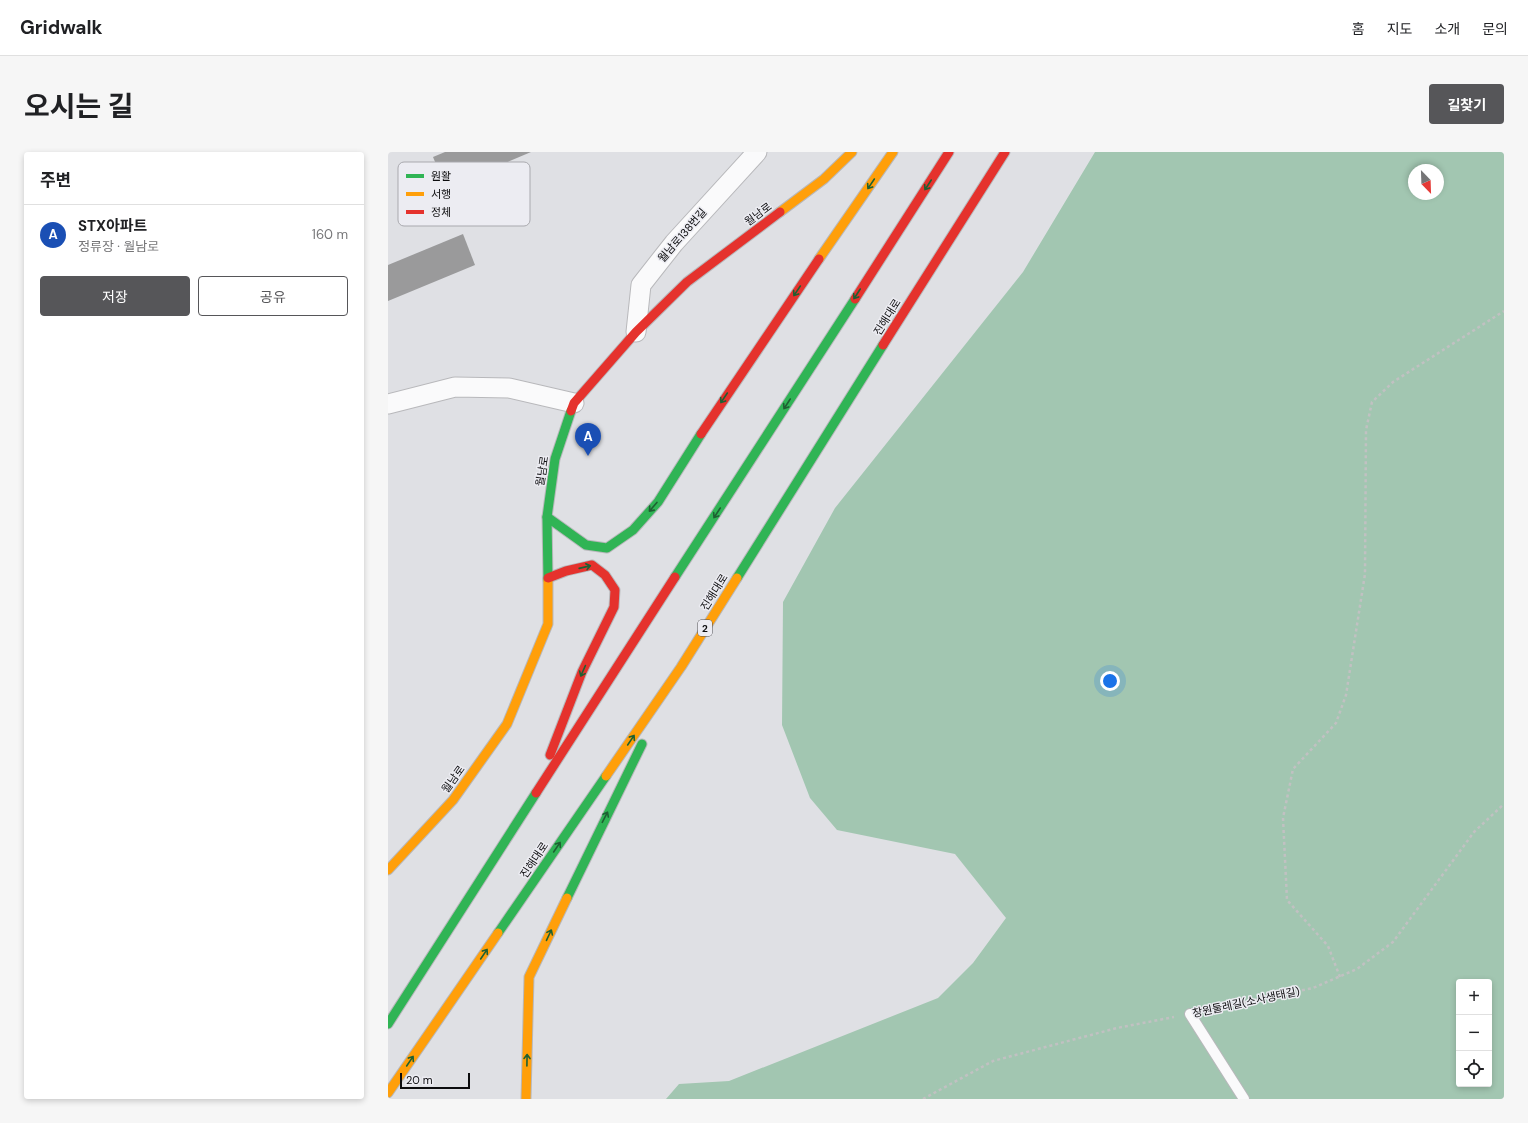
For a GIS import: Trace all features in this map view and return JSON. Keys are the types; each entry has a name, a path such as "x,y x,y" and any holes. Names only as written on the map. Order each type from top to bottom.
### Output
{"main road":[{"name":"월남로","path":"388,870 453,800 507,724 548,624 547,517 555,459 574,403 636,332 687,282 824,179 852,152"},
{"path":"547,517 586,546 607,548 633,530 658,502 713,414 893,152"},
{"path":"388,1024 949,152"},
{"name":"진해대로","path":"388,1093 681,667 1005,152"},
{"path":"532,801 582,672 614,607 615,590 605,575 592,565 566,571 548,578"},
{"path":"526,1099 529,976 600,828 681,667"}],"street":[{"name":"월남로138번길","path":"636,332 641,285 674,243 757,152"},
{"path":"388,404 455,387 509,388 574,403"}],"lane":[{"path":"1190,1014 1244,1099"}],"path":[{"path":"1340,977 1328,946 1287,900 1283,818 1293,768 1336,723 1346,696 1365,574 1366,430 1372,402 1393,382 1504,311"},
{"name":"창원둘레길(소사생태길)","path":"923,1099 993,1061 1117,1028 1313,988 1357,970 1392,942 1474,832 1504,804"}],"green space":[{"path":"1095,152 1504,152 1504,1099 666,1099 679,1084 729,1081 938,998 973,963 1006,918 955,854 837,830 810,798 782,725 783,602 835,508 1023,272"}],"building":[{"path":"445,152 531,152 507,162 435,162 433,157"},
{"path":"463,234 475,265 388,301 388,265"}],"traffic: fast":[{"path":"675,577 855,299"},
{"path":"737,578 883,345"},
{"path":"548,580 547,517 555,459 571,411"},
{"path":"547,517 586,545 607,548 633,530 658,502 701,434"},
{"path":"567,898 642,744"},
{"path":"498,933 606,776"},
{"path":"388,1024 536,793"}],"traffic: slow":[{"path":"780,212 824,179 852,152"},
{"path":"819,259 893,152"},
{"path":"606,776 681,667 737,578"},
{"path":"388,870 453,800 507,724 548,624 548,580"},
{"path":"526,1099 529,977 567,898"},
{"path":"388,1093 498,933"}],"traffic: jam":[{"path":"855,299 949,152"},
{"path":"883,345 1005,152"},
{"path":"571,411 574,403 636,332 687,282 780,212"},
{"path":"701,434 819,259"},
{"path":"548,578 566,571 592,565 605,575 615,590 614,607 582,672 550,755"},
{"path":"536,793 675,577"}],"place":[{"name":"STX아파트","path":"588,456"}]}
